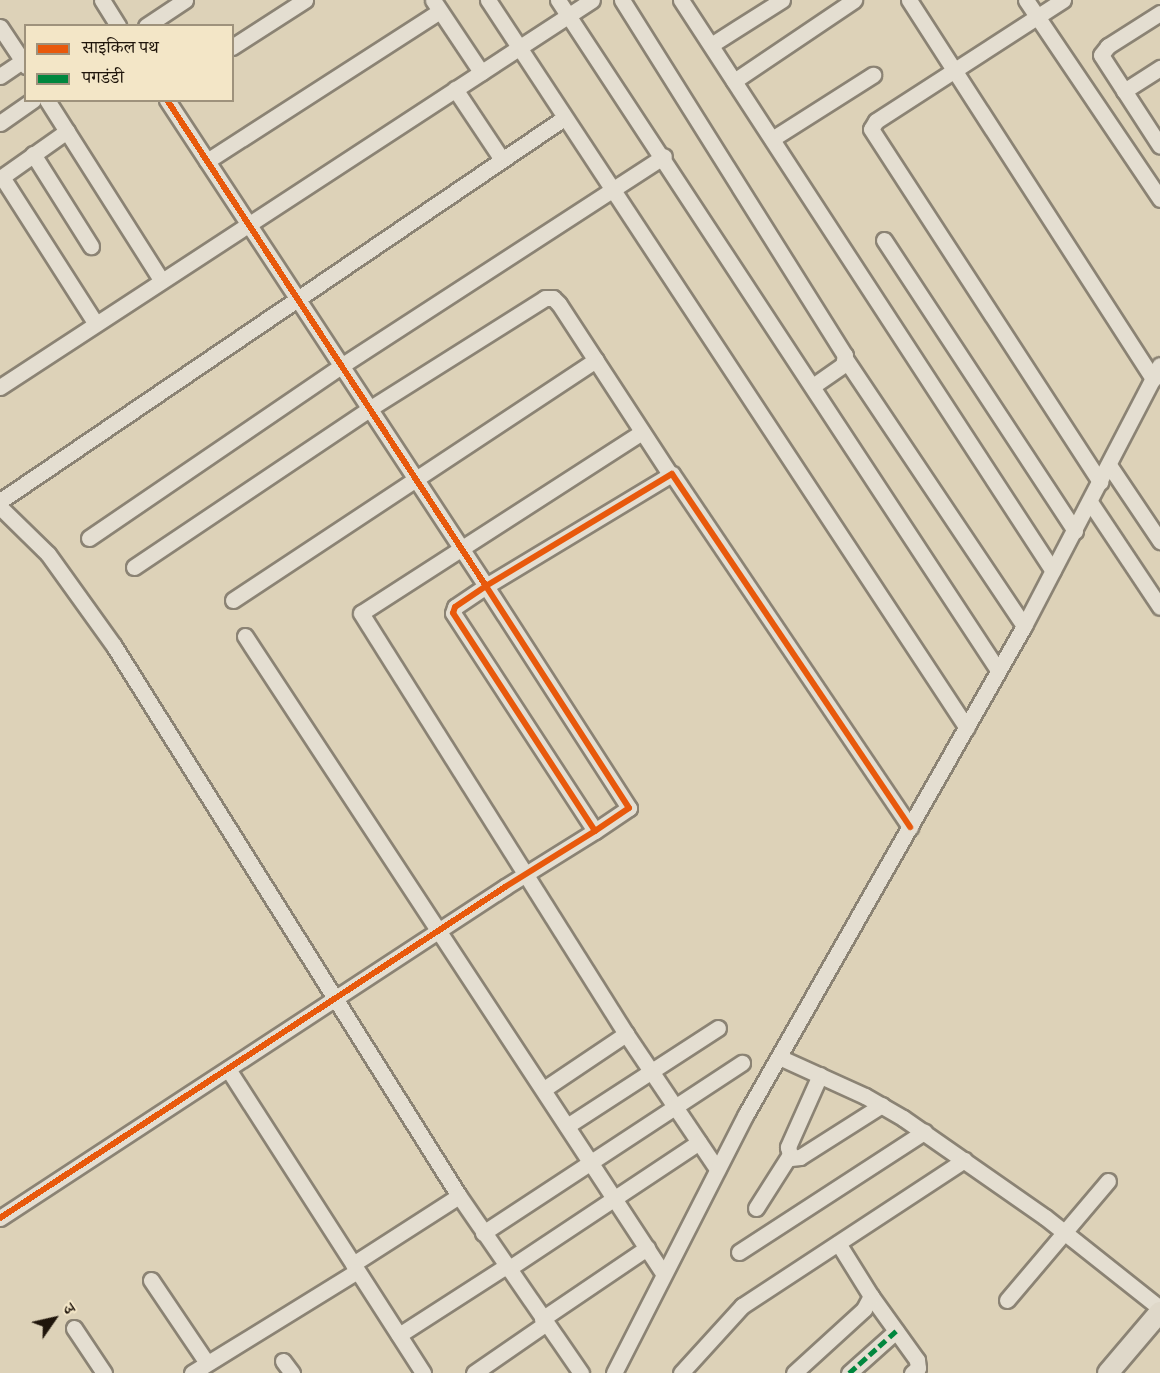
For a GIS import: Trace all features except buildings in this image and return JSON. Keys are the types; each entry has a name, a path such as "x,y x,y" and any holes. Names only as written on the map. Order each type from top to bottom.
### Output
{"main road":[{"path":"1108,1373 1160,1312"}],"street":[{"path":"102,0 117,24"},
{"path":"149,24 185,0"},
{"path":"234,46 305,0"},
{"path":"488,0 612,193 967,728"},
{"path":"558,0 664,156 998,670"},
{"path":"0,387 592,0"},
{"path":"622,0 846,360 1024,626"},
{"path":"681,0 1053,571"},
{"path":"711,45 782,0"},
{"path":"734,81 854,0"},
{"path":"616,1372 663,1273 717,1169 1024,626 1076,531 1157,372 909,0"},
{"path":"1026,0 1160,199"},
{"path":"1063,0 876,121 871,129 872,135 1100,482"},
{"path":"207,161 436,5 481,72"},
{"path":"1160,13 1103,51 1103,61 1160,146"},
{"path":"0,28 24,64 0,76"},
{"path":"1124,91 1158,72"},
{"path":"772,139 873,75"},
{"path":"455,89 501,158"},
{"path":"0,123 30,102"},
{"path":"48,102 162,281"},
{"path":"0,1218 629,808 168,102"},
{"path":"0,501 501,158 564,118"},
{"path":"67,131 2,177 96,324"},
{"path":"33,154 91,246"},
{"path":"89,538 341,366 612,193 664,156"},
{"path":"884,240 1076,531"},
{"path":"134,567 369,409 545,298 556,300 669,473 675,477 910,827"},
{"path":"233,600 414,477 596,360"},
{"path":"813,386 846,360"},
{"path":"642,432 459,547 361,613 626,1035 717,1169"},
{"path":"1109,465 1160,541"},
{"path":"595,831 453,613 455,607 486,586 669,473"},
{"path":"1090,502 1160,607"},
{"path":"0,507 48,554 114,646 333,1000 483,1233 581,1373"},
{"path":"245,636 663,1273"},
{"path":"567,1126 718,1028"},
{"path":"544,1089 626,1035"},
{"path":"779,1057 882,1105 924,1132 1065,1232 1160,1308"},
{"path":"483,1233 742,1063"},
{"path":"228,1069 423,1373"},
{"path":"756,1208 789,1156 788,1147 820,1076"},
{"path":"789,1156 797,1159 882,1105"},
{"path":"739,1252 924,1132"},
{"path":"399,1335 699,1142"},
{"path":"681,1373 742,1306 964,1160"},
{"path":"1007,1300 1107,1181"},
{"path":"151,1280 203,1369 459,1196"},
{"path":"838,1243 871,1296 917,1360 918,1368 912,1373"},
{"path":"474,1373 647,1248"},
{"path":"794,1373 864,1309 871,1296"},
{"path":"74,1328 104,1373"},
{"path":"849,1373 896,1331"}],"marked path":[{"path":"849,1373 896,1331"}],"cycle path":[{"path":"168,102 486,586 672,474 910,827"},
{"path":"0,1218 505,887 595,831 629,808 486,586 455,607 453,613 595,831"}]}
